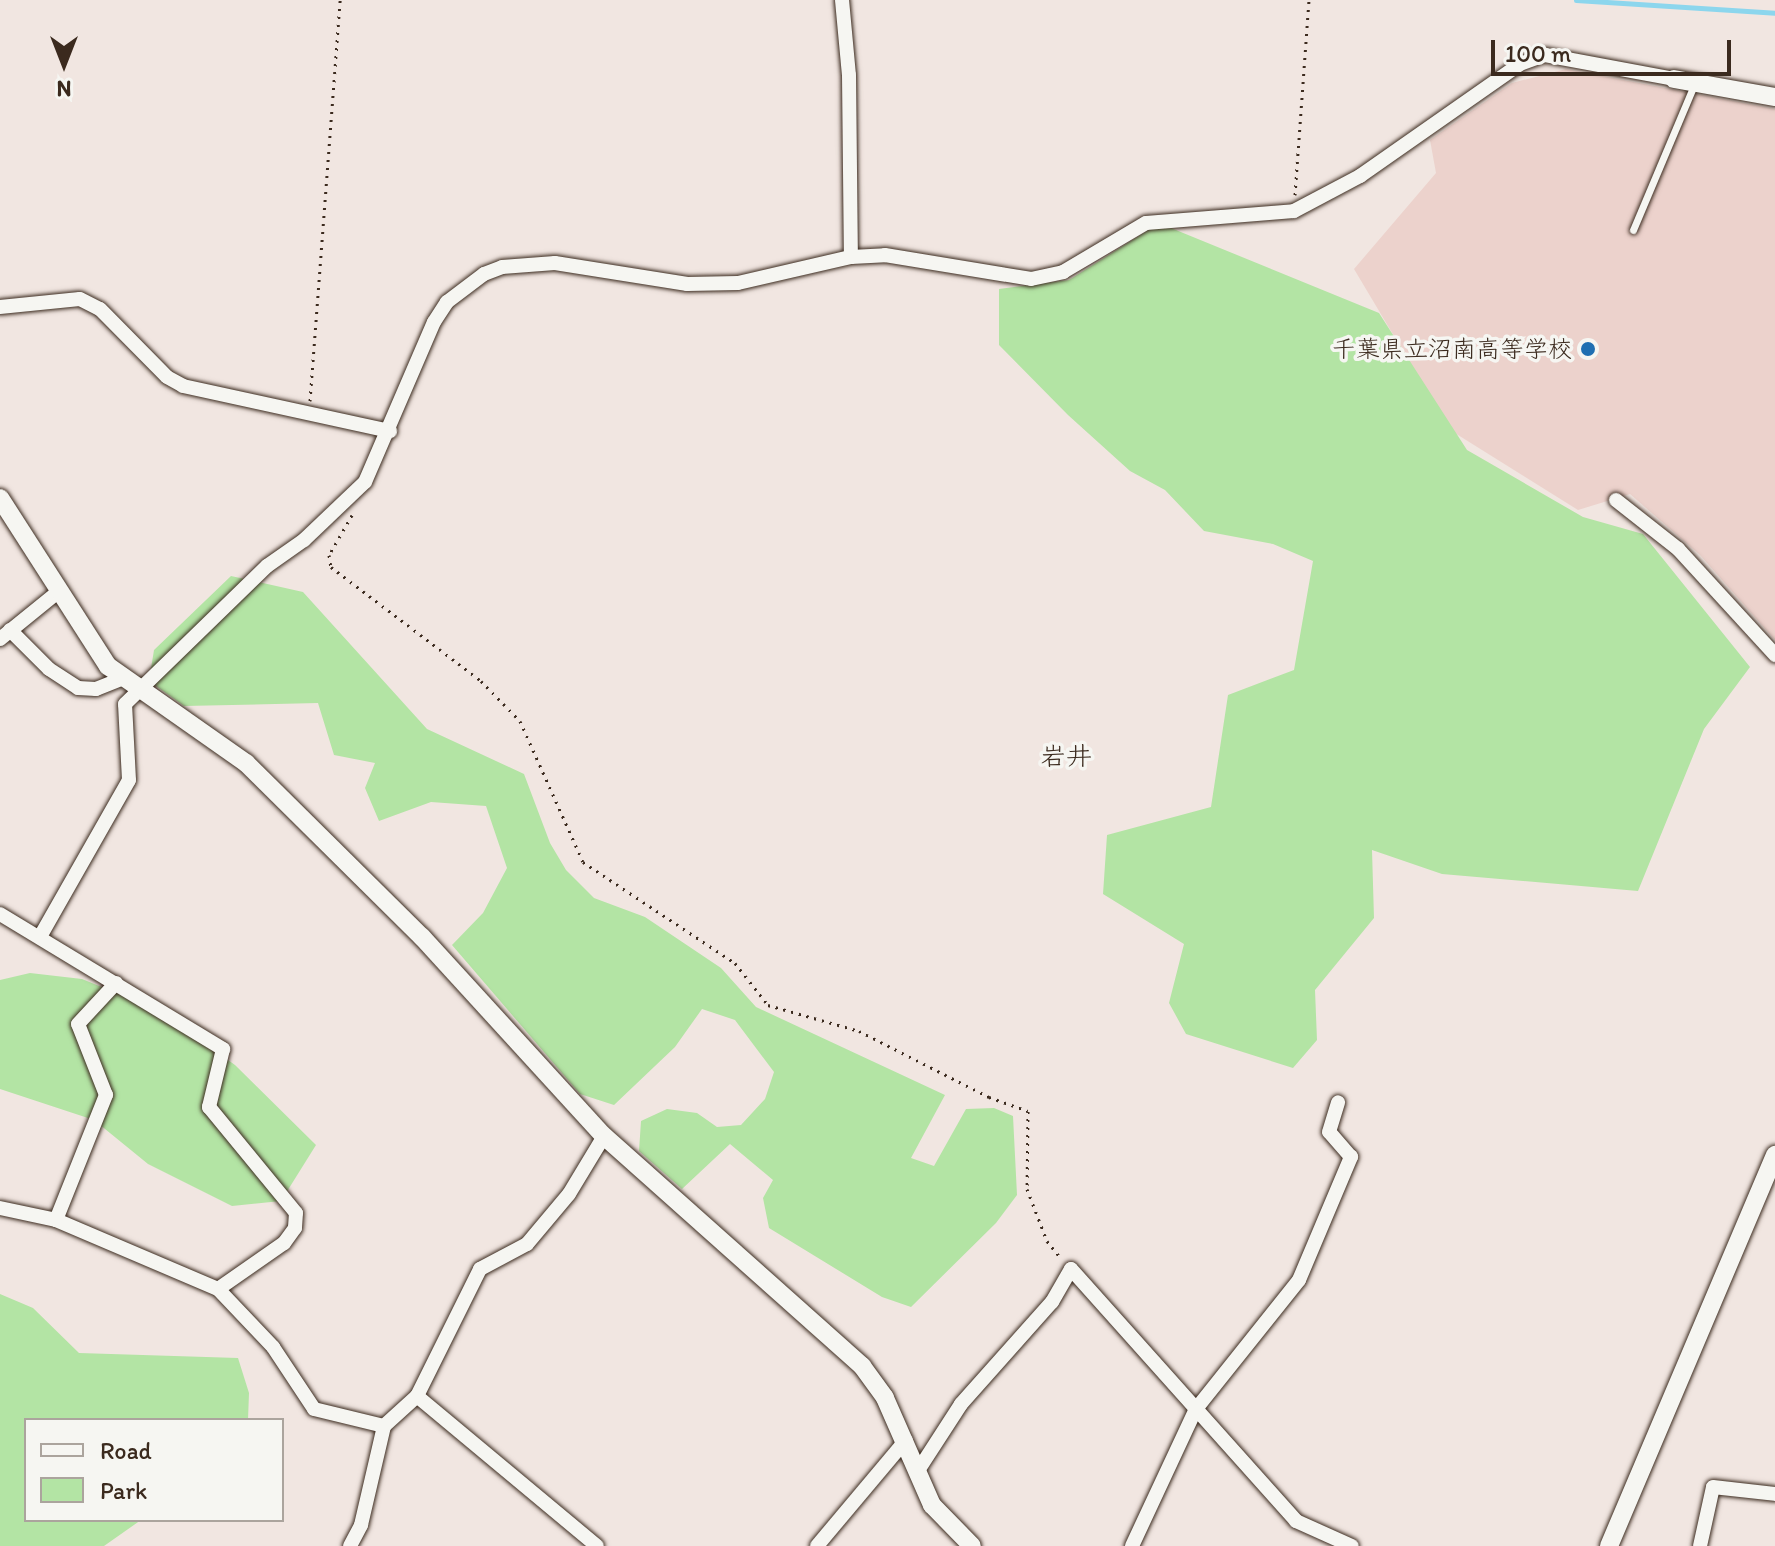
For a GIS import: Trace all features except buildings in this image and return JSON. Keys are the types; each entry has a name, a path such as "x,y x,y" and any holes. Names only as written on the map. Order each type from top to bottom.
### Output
{"street":[{"path":"842,0 849,75 851,257"},
{"path":"41,935 129,780 125,704 137,689 365,482 390,431 424,342 447,302 502,267 555,263 713,284 792,274 851,257 916,258 1031,279 1063,272 1146,223 1294,211 1360,176 1520,64 1545,55 1775,97"},
{"path":"0,307 80,299 100,309 167,377 183,386 309,416 390,431"},
{"path":"0,498 88,641 121,679 246,763 422,937 604,1136 862,1366 906,1440 932,1505 972,1546"},
{"path":"1616,500 1678,549 1775,655"},
{"path":"59,591 5,634 78,688 96,689 121,679"},
{"path":"0,914 41,935 223,1049 209,1107 296,1213 295,1228 284,1243 218,1289"},
{"path":"56,1220 106,1095 104,1079 78,1024 116,983"},
{"path":"1132,1546 1196,1409 1299,1280 1351,1157 1329,1132 1338,1102"},
{"path":"350,1546 361,1525 384,1426 417,1396 480,1269 527,1244 569,1194 604,1136"},
{"path":"1609,1546 1775,1155"},
{"path":"0,1208 56,1220 218,1289 273,1347 314,1409 384,1426"},
{"path":"919,1469 961,1404 1052,1302 1071,1269 1296,1521 1352,1546"},
{"path":"417,1396 597,1546"},
{"path":"817,1546 906,1440"},
{"path":"1700,1546 1713,1487 1775,1494"}],"lane":[{"path":"1633,230 1695,83"}],"path":[{"path":"309,416 340,0"},
{"path":"1294,211 1309,0"},
{"path":"365,482 348,527 329,555 331,567 481,681 520,721 583,862 735,963 768,1005 859,1031 989,1097 1028,1111 1027,1189 1047,1241 1071,1269"}],"shaded area":[{"name":"千葉県立沼南高等学校","path":"1566,69 1775,109 1775,640 1700,555 1630,494 1578,510 1450,430 1354,269 1436,173 1430,140 1512,83"}],"green space":[{"path":"1171,228 1379,313 1467,450 1583,517 1643,534 1750,667 1704,729 1638,891 1442,874 1372,850 1374,918 1315,990 1317,1040 1293,1068 1186,1034 1169,1003 1184,944 1103,894 1107,835 1211,807 1228,695 1294,670 1313,561 1273,544 1204,531 1165,490 1130,471 1068,415 999,345 999,289 1069,280 1150,229"},
{"path":"231,576 303,592 427,729 524,774 550,843 566,870 594,898 645,917 721,968 756,1007 945,1095 911,1158 934,1166 966,1109 994,1108 1013,1116 1017,1195 996,1223 911,1307 882,1297 769,1228 763,1198 773,1180 730,1144 682,1189 639,1151 641,1121 667,1109 697,1113 717,1127 741,1125 765,1099 774,1072 735,1020 702,1009 675,1047 614,1105 580,1094 452,945 483,913 507,868 486,806 431,802 379,821 365,788 375,763 334,755 318,703 184,706 149,681 154,650"},
{"path":"30,973 82,979 158,1010 235,1065 316,1145 281,1201 232,1206 148,1164 94,1120 0,1089 0,980"},
{"path":"0,1294 33,1308 79,1353 238,1358 249,1393 248,1418 24,1418 24,1522 138,1522 104,1546 0,1546"}],"waterway":[{"path":"1576,0 1775,13"}],"place":[{"name":"千葉県立沼南高等学校","path":"1588,349"}],"district":[{"name":"岩井","path":"1066,757"}]}
